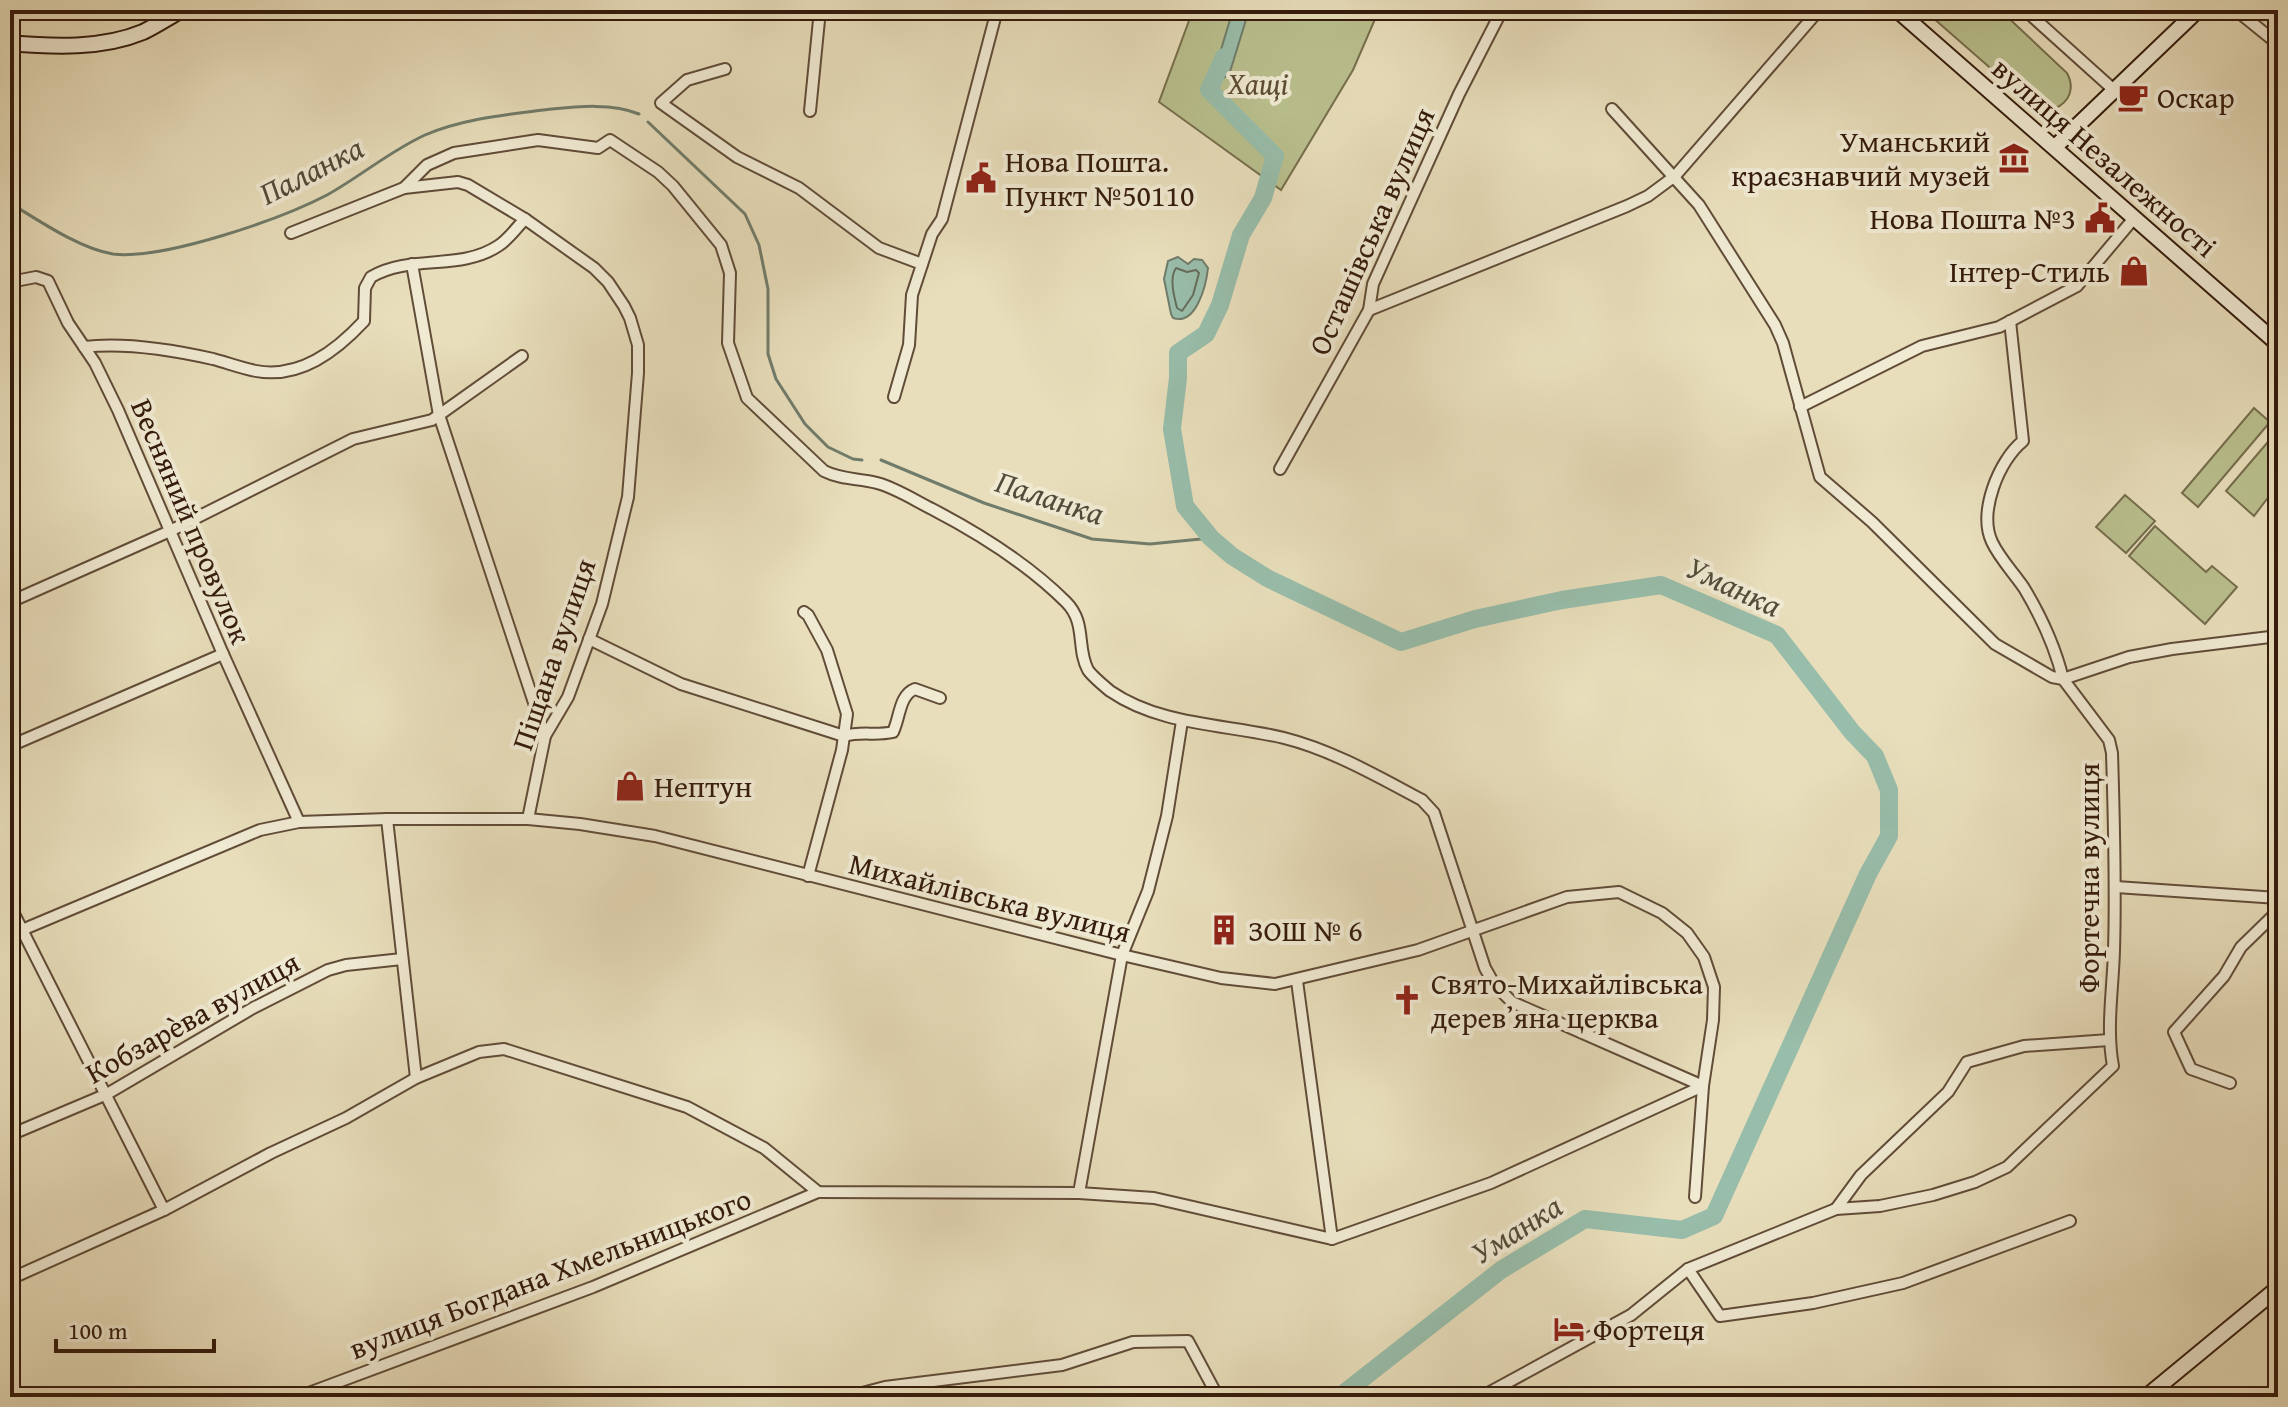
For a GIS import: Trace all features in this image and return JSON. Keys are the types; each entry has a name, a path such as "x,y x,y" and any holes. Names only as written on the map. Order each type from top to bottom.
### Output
{"main road":[{"path":"10,43 67,46 106,42 144,31 182,10"},
{"name":"вулиця Незалежності","path":"1897,10 2278,344"},
{"path":"2055,147 2198,10"},
{"path":"2146,1397 2278,1288"}],"street":[{"path":"810,111 820,10"},
{"path":"894,397 904,365 912,295 932,234 942,219 997,10"},
{"name":"Осташівська вулиця","path":"1280,469 1369,310 1373,284 1459,94 1502,10"},
{"path":"1369,310 1627,206 1657,190 1675,176 1819,10"},
{"path":"2025,10 2115,91"},
{"path":"2236,10 2278,44"},
{"path":"725,69 687,80 661,103 737,157 799,188 879,248 922,264"},
{"name":"Фортечна вулиця","path":"1481,1397 1631,1315 1688,1269 1836,1209 1880,1206 1933,1195 1975,1182 2007,1167 2113,1066 2109,1040 2116,887 2109,740 2063,679 2052,677 1995,644 1880,529 1820,477 1783,343 1775,325 1708,218 1675,176 1612,109"},
{"path":"291,233 404,188 437,159 478,148 538,140 598,148 610,140 658,172 673,186 721,245 730,273 728,343 747,398 824,471 837,478 877,483 897,491 982,536 1046,583 1077,616 1088,670 1109,690 1182,721 1288,739 1327,753 1422,800 1434,813 1485,968 1494,984 1512,1002 1703,1086"},
{"name":"Піщана вулиця","path":"404,188 458,182 525,219 602,276 630,318 638,345 628,497 602,604 568,697 545,736 528,819"},
{"path":"1800,407 1922,346 1999,327 2077,286 2135,217"},
{"path":"84,347 104,345 182,353 262,372 300,367 316,362 337,348 364,321 365,288 371,277 412,264 478,256 508,239 525,219"},
{"path":"412,264 439,415 545,736"},
{"name":"Весняний провулок","path":"10,282 36,277 48,281 68,323 118,410 299,822"},
{"path":"2010,321 2023,441 2013,449 1993,487 1989,499 1989,533 2056,647 2063,679 2129,657 2278,636"},
{"path":"10,602 170,531 353,439 432,420 522,356"},
{"path":"804,612 827,650 847,714 808,876"},
{"path":"589,639 681,684 844,736 858,732 882,735 893,732 908,691 915,689 940,698"},
{"path":"10,746 223,654"},
{"path":"1079,1193 1122,955 1148,891 1167,816 1182,721"},
{"path":"2278,793 2278,804"},
{"path":"387,819 416,1078"},
{"name":"Михайлівська вулиця","path":"10,935 260,830 299,822 387,819 528,819 655,836 1122,955 1250,983 1297,981 1418,950 1567,897 1619,892 1662,913 1687,933 1704,957 1714,987 1695,1197"},
{"path":"2116,887 2278,898"},
{"path":"10,906 164,1210"},
{"path":"2230,1083 2191,1069 2174,1032 2224,976 2241,947 2278,911"},
{"name":"Кобзарèва вулиця","path":"10,1135 107,1094 253,1008 328,970 402,959"},
{"path":"1297,981 1332,1239"},
{"path":"1836,1209 1861,1175 1948,1092 1967,1062 2024,1046 2109,1040"},
{"path":"10,1279 164,1210 271,1153 346,1118 416,1078 479,1052 504,1049 687,1107 764,1148 818,1192 1079,1193 1154,1198 1332,1239 1491,1183 1703,1086"},
{"name":"вулиця Богдана Хмельницького","path":"298,1397 593,1287 818,1192"},
{"path":"1688,1269 1720,1316 1813,1303 1903,1283 2070,1221"},
{"path":"847,1397 885,1387 1062,1365 1133,1342 1188,1341 1218,1397"}],"green space":[{"name":"Хащі","path":"1193,10 1379,10 1353,70 1281,190 1159,102"},
{"path":"1924,10 2000,10 2067,73 2071,89 2067,98 2054,109 2036,108"},
{"path":"2254,408 2270,422 2198,507 2182,493"},
{"path":"2273,436 2278,440 2278,496 2276,499 2270,495 2254,516 2226,491"},
{"path":"2125,495 2155,521 2126,553 2096,527"},
{"path":"2155,526 2206,572 2212,566 2237,587 2205,624 2129,556"}],"water":[{"path":"1233,10 1249,10 1229,75 1223,78 1213,76"},
{"path":"1178,257 1188,264 1194,259 1202,260 1208,268 1198,303 1188,316 1181,319 1173,318 1171,314 1164,279 1168,261"}],"waterway":[{"name":"Уманка","path":"1224,57 1209,90 1275,156 1263,198 1241,235 1220,305 1206,334 1178,353 1172,429 1185,506 1211,538 1232,556 1267,578 1401,642 1475,619 1562,600 1661,585 1777,635 1852,732 1875,756 1889,790 1889,836 1868,874 1714,1216 1682,1230 1585,1219 1501,1270 1339,1397"},
{"name":"Паланка","path":"10,203 60,233 100,251 113,254 161,251 222,236 307,205 340,188 412,141 454,125 498,116 579,107 616,108 639,114"},
{"name":"Паланка","path":"648,122 745,214 759,245 768,289 768,354 776,379 805,424 828,447 862,460"},
{"name":"Паланка","path":"881,460 984,503 1092,539 1150,544 1211,538"}],"place":[{"name":"Оскар","path":"2133,97"},
{"name":"Уманський краєзнавчий музей","path":"2014,158"},
{"name":"Нова Пошта. Пункт №50110","path":"981,178"},
{"name":"Нова Пошта №3","path":"2100,218"},
{"name":"Інтер-Стиль","path":"2134,271"},
{"name":"Нептун","path":"630,786"},
{"name":"ЗОШ № 6","path":"1224,930"},
{"name":"Свято-Михайлівська деревʼяна церква","path":"1407,1000"},
{"name":"Фортеця","path":"1569,1329"}]}
